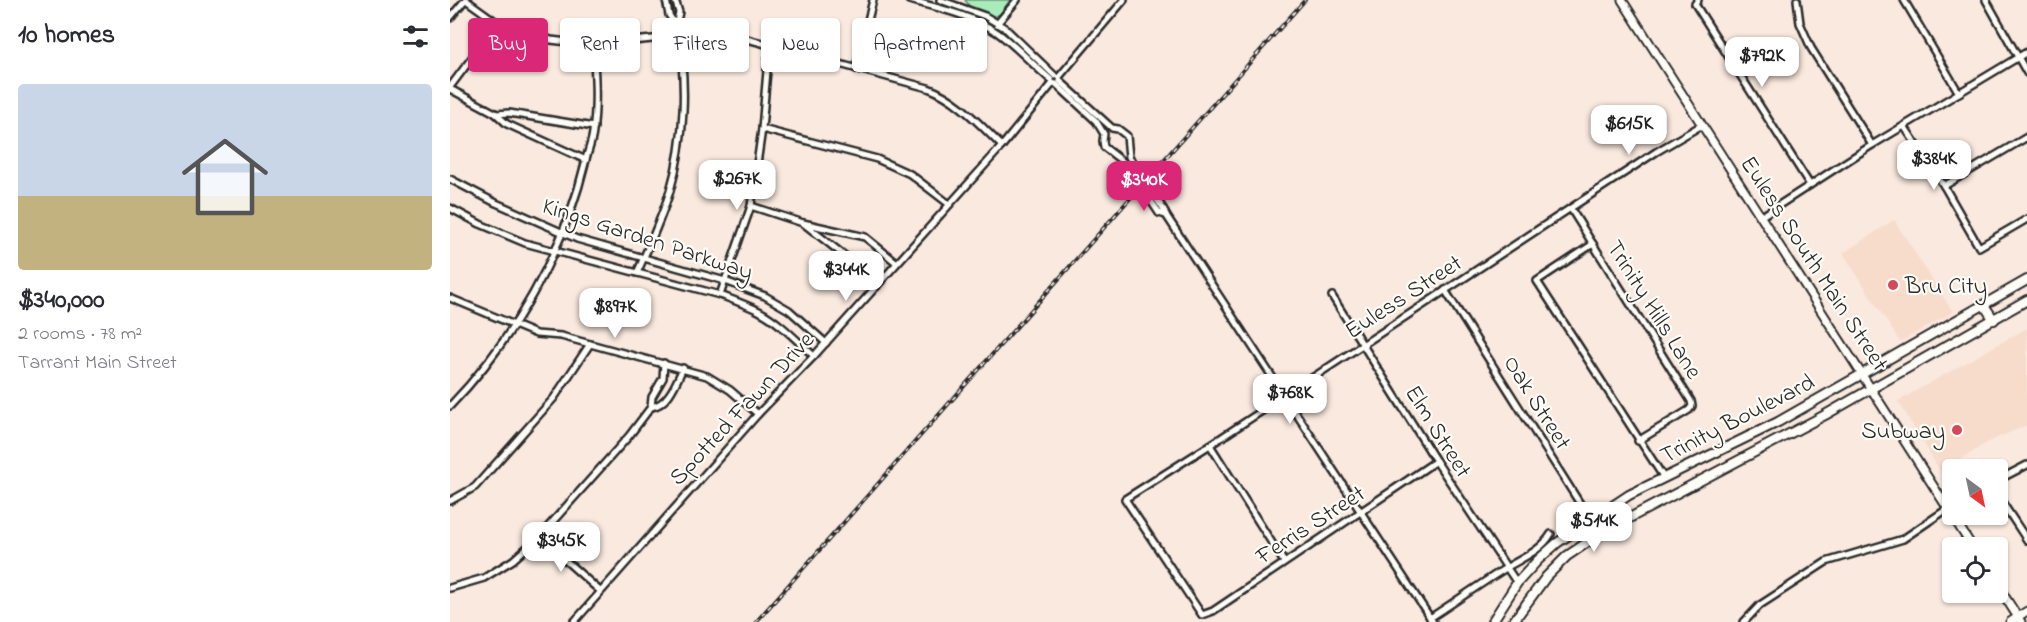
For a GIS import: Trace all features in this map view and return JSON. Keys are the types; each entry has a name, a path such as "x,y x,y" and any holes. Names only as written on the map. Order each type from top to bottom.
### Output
{"main road":[{"name":"Trinity Boulevard","path":"1492,622 1517,583 1538,560 1557,543 1629,495 1778,422 2027,280"},
{"name":"Trinity Boulevard","path":"1513,622 1546,577 1567,556 1601,533 1872,388 2027,300"},
{"path":"1984,305 1994,320"}],"street":[{"path":"450,18 465,0 491,18"},
{"path":"666,0 671,18"},
{"path":"675,0 679,12 678,18"},
{"path":"869,18 873,0"},
{"path":"909,0 950,11 992,30 1112,128 1118,129 1126,136 1129,157 1159,213 1166,215 1431,620 1541,546 1551,534"},
{"path":"940,0 985,16 1013,35 1096,121 1104,134 1104,147 1123,160 1143,184"},
{"path":"992,30 1017,0"},
{"name":"Spotted Fawn Drive","path":"574,622 758,414 826,343 1002,146 1124,0"},
{"name":"Euless South Main Street","path":"1622,0 1942,493"},
{"path":"1797,0 1800,23 1811,48 1872,146"},
{"path":"1904,0 1959,93"},
{"path":"1986,0 2027,73"},
{"path":"1696,2 1810,185"},
{"path":"1762,216 1904,126 2027,52"},
{"path":"468,64 450,88 496,114 507,124 586,160"},
{"path":"452,401 491,359 513,326 563,234 577,195 594,127 595,72"},
{"path":"637,273 659,224 670,190 679,148 682,72"},
{"path":"720,295 751,206 762,129 767,72"},
{"path":"867,72 943,93 1002,146"},
{"path":"496,114 509,113 594,127"},
{"name":"Euless Street","path":"1202,615 1125,499 1210,446 1656,152 1702,125"},
{"path":"1904,126 1944,186 1979,247 2027,219"},
{"path":"1104,134 1112,128"},
{"path":"762,129 877,159 910,174 949,204"},
{"path":"1944,186 2027,137"},
{"name":"Kings Garden Parkway","path":"450,179 563,234 594,245 725,281 778,303 826,343"},
{"path":"751,206 803,223 865,237 897,263"},
{"name":"Kings Garden Parkway","path":"450,208 505,235 554,252 720,295 761,312 814,356"},
{"name":"Trinity Hills Lane","path":"1571,209 1691,401 1692,406 1689,410 1638,441"},
{"path":"803,223 845,256 877,286"},
{"path":"1593,244 1537,281 1638,441 1664,478"},
{"name":"Oak Street","path":"1445,290 1601,533"},
{"name":"Elm Street","path":"1332,296 1436,461 1517,583"},
{"path":"450,298 536,334 561,336 707,376 730,390 758,414"},
{"path":"450,501 475,487 554,398 590,344"},
{"path":"450,588 484,578 513,560 539,537 629,436 651,407 652,397 663,378 664,363"},
{"path":"651,407 658,406 667,397 683,368"},
{"path":"1210,446 1284,562"},
{"name":"Ferris Street","path":"1202,615 1213,611 1436,461"},
{"path":"2008,475 2027,465"},
{"path":"2008,511 2027,540"},
{"path":"1744,622 1760,605 1826,562 1903,539 1942,513"},
{"path":"539,537 600,591"},
{"path":"2008,602 2019,620"},
{"path":"2010,622 2019,620 2027,611"}],"shaded area":[{"path":"1894,220 1953,312 1900,342 1843,253"},
{"path":"2027,328 2027,425 1988,442 1961,459 1942,459 1941,472 1898,401"}],"green space":[{"path":"965,0 1010,0 1000,14 994,17 970,7"}],"railway":[{"path":"756,622 1305,0"}],"place":[{"name":"Bru City","path":"1893,285"},
{"name":"Subway","path":"1957,430"}]}
